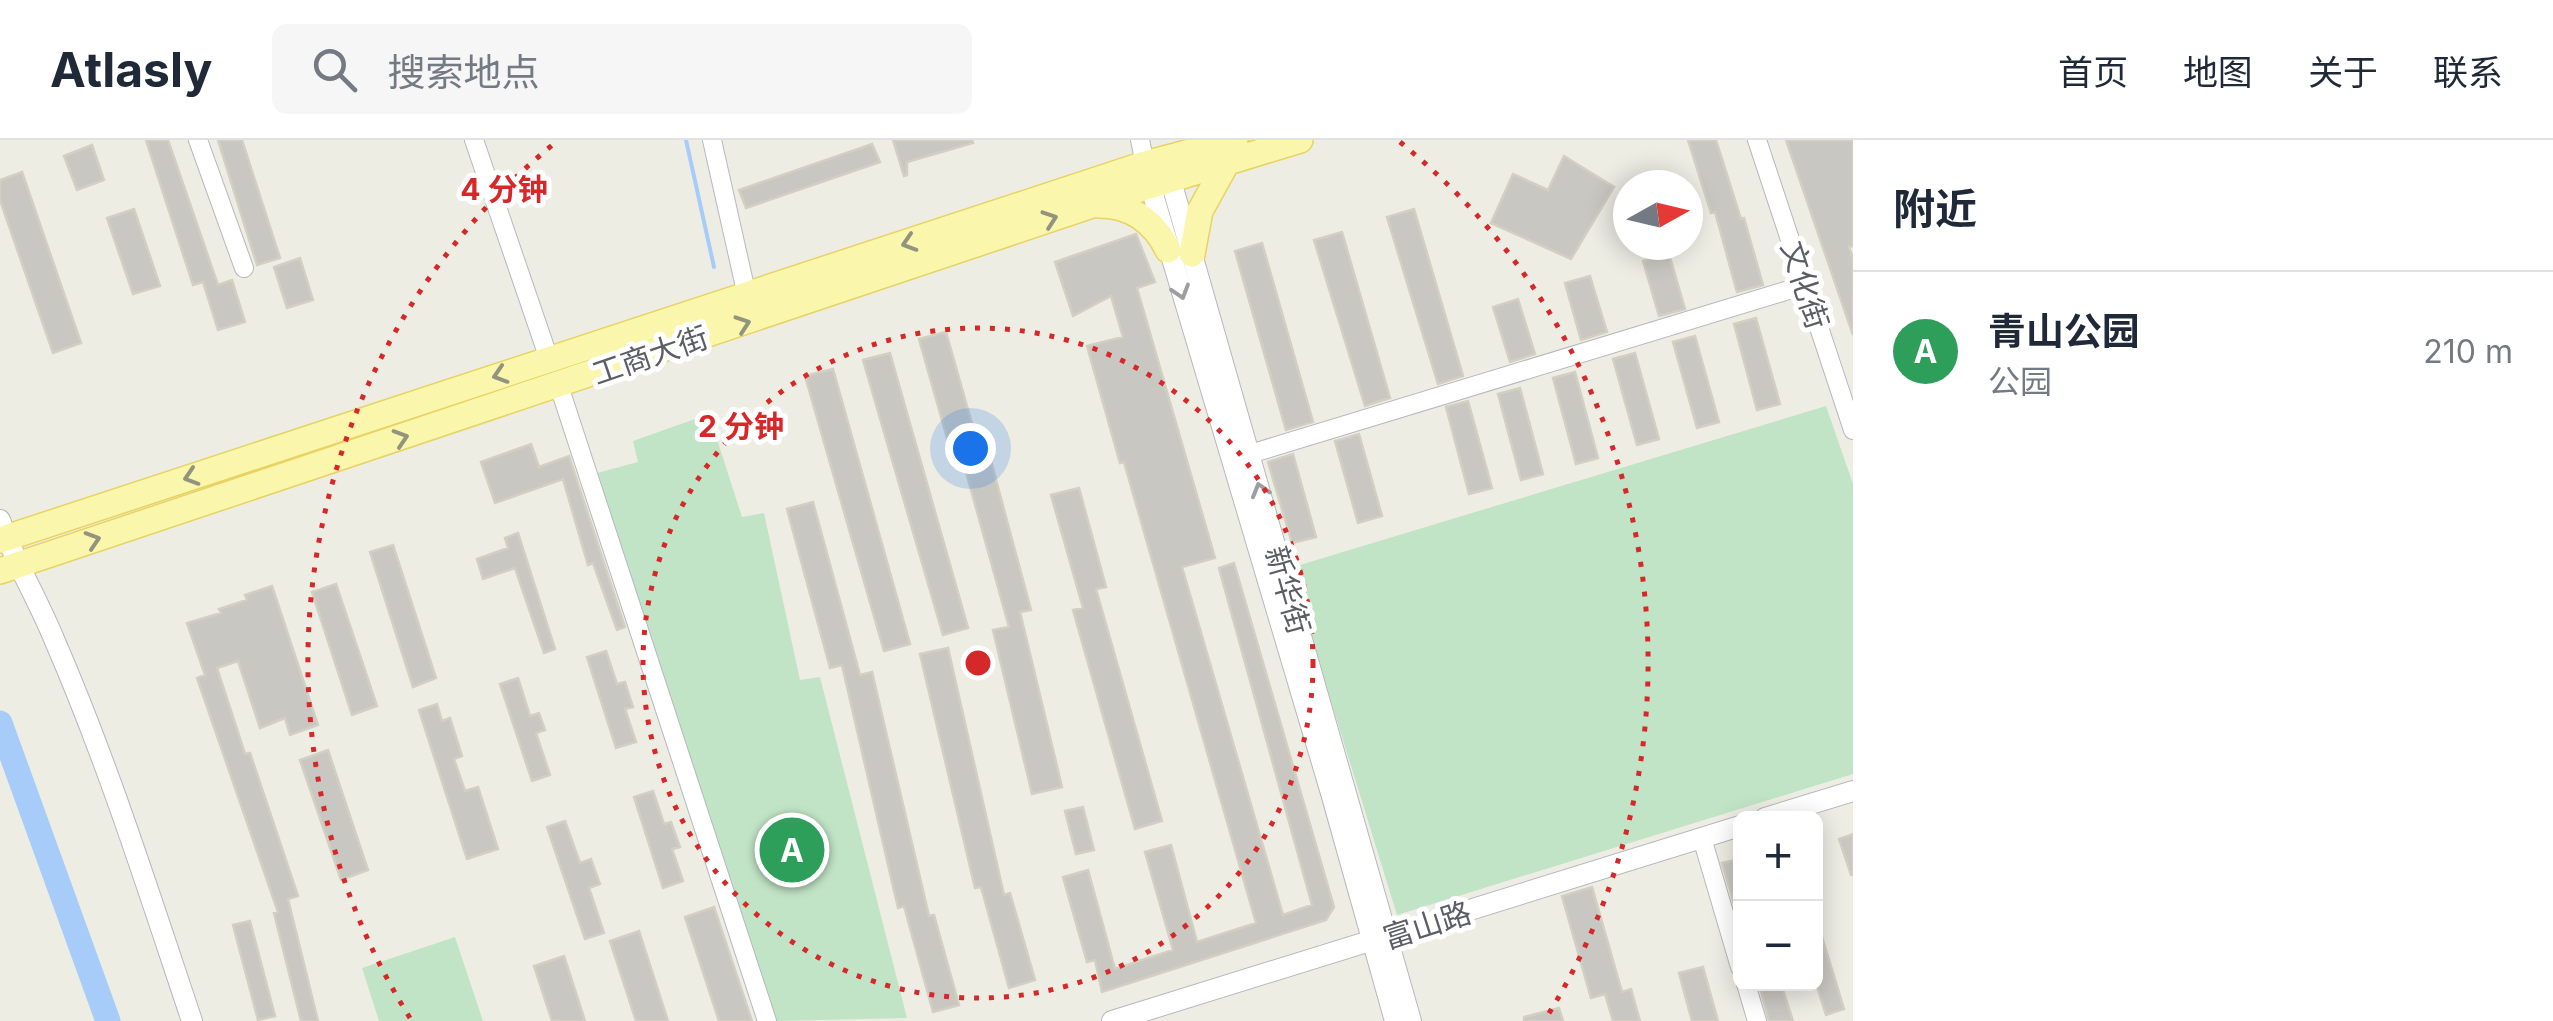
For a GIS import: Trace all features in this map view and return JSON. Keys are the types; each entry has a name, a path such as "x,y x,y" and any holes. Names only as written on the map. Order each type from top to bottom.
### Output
{"main road":[{"name":"工商大街","path":"2,533 1154,166 1300,140"},
{"path":"1089,206 1111,205 1142,217 1180,252 1230,152"},
{"name":"工商大街","path":"8,568 1089,206 1154,166"}],"street":[{"path":"198,140 244,268"},
{"path":"474,140 549,359"},
{"path":"712,140 747,296"},
{"name":"文化街","path":"1758,140 1853,430"},
{"name":"新华街","path":"1154,166 1380,940 1411,1021"},
{"name":"新华街","path":"1180,252 1250,454 1380,940 1395,1021"},
{"path":"1250,454 1805,285"},
{"path":"559,386 767,1021"},
{"path":"2,533 8,568 54,638 135,852 192,1021"},
{"path":"1788,811 1853,791"},
{"name":"富山路","path":"1112,1021 1733,828"},
{"path":"1702,838 1733,943"},
{"path":"1748,991 1757,1021"}],"green space":[{"path":"1826,406 1853,484 1853,774 1397,915 1290,568"},
{"path":"709,414 742,517 764,513 800,680 820,677 907,1018 777,1021 597,473 638,462 633,441"},
{"path":"455,937 483,1021 379,1021 362,968"}],"building":[{"path":"146,140 168,140 218,285 232,280 245,322 218,330 203,282 193,285"},
{"path":"218,140 242,140 280,258 257,265"},
{"path":"893,140 973,143 907,162 904,176"},
{"path":"1688,140 1716,140 1763,285 1737,292 1715,212 1711,213 1703,188 1703,170 1697,170"},
{"path":"1786,140 1853,140 1853,246 1849,247 1853,258 1853,335"},
{"path":"872,144 880,162 746,208 739,190"},
{"path":"92,145 104,180 77,190 64,156"},
{"path":"1564,156 1613,186 1571,259 1491,223 1513,174 1548,190"},
{"path":"22,172 81,343 53,353 0,200 0,180"},
{"path":"134,209 160,286 133,294 107,218"},
{"path":"1414,209 1463,376 1438,384 1387,217"},
{"path":"1342,232 1390,398 1365,406 1314,240"},
{"path":"1136,234 1155,282 1137,288 1215,558 1182,567 1283,915 1312,905 1219,568 1234,563 1334,907 1326,920 1102,992 1095,960 1087,962 1063,877 1088,870 1115,969 1173,950 1145,852 1171,845 1197,942 1256,923 1087,346 1123,337 1111,296 1073,316 1055,262"},
{"path":"1262,243 1313,422 1286,430 1235,251"},
{"path":"300,258 313,300 287,308 274,267"},
{"path":"1671,260 1685,309 1659,316 1643,261"},
{"path":"1590,276 1607,332 1581,340 1565,283"},
{"path":"1518,299 1535,354 1510,362 1493,307"},
{"path":"1756,318 1780,404 1757,410 1734,324"},
{"path":"946,332 980,452 988,450 1031,610 1020,612 1062,787 1032,794 993,630 1009,627 958,443 949,445 919,339"},
{"path":"1695,336 1719,422 1697,428 1673,342"},
{"path":"890,353 968,628 943,635 863,360"},
{"path":"1635,353 1659,439 1637,445 1613,359"},
{"path":"833,369 910,644 884,651 805,376"},
{"path":"1575,372 1598,458 1576,464 1553,378"},
{"path":"1520,388 1543,474 1521,480 1498,394"},
{"path":"1468,401 1492,488 1469,494 1446,407"},
{"path":"1359,434 1382,516 1358,523 1335,441"},
{"path":"531,444 539,467 569,456 625,627 617,630 593,563 588,565 563,479 495,503 481,462"},
{"path":"1293,454 1316,537 1292,543 1268,462"},
{"path":"1079,488 1106,587 1096,589 1162,821 1135,829 1073,610 1083,608 1051,495"},
{"path":"813,502 860,675 872,672 929,916 934,915 959,1005 933,1012 904,906 898,908 842,665 830,668 787,509"},
{"path":"518,533 555,649 544,653 515,568 483,579 477,559 508,548 505,538"},
{"path":"393,545 436,678 413,687 370,552"},
{"path":"336,584 377,706 352,715 312,592"},
{"path":"272,586 318,725 290,735 285,718 260,728 238,661 217,668 298,896 288,899 318,1021 301,1021 274,913 278,912 197,678 205,675 187,623 221,613 219,609 247,600 245,595"},
{"path":"948,648 1004,895 1010,893 1035,980 1009,988 981,887 975,888 920,654"},
{"path":"606,651 617,684 625,682 633,707 625,709 636,742 616,748 587,657"},
{"path":"518,678 530,716 539,713 545,730 536,733 550,775 532,781 500,684"},
{"path":"437,704 442,721 450,718 462,756 454,759 465,791 478,787 498,849 467,859 419,710"},
{"path":"328,750 368,870 341,880 300,760"},
{"path":"653,791 664,824 671,822 680,847 672,849 683,881 663,888 634,797"},
{"path":"1083,807 1094,850 1076,854 1065,811"},
{"path":"565,821 580,863 591,859 600,884 589,888 604,933 585,939 547,827"},
{"path":"1853,834 1853,875 1851,875 1839,839"},
{"path":"1733,861 1733,900 1722,863"},
{"path":"1592,887 1622,992 1631,989 1640,1021 1613,1021 1605,994 1591,998 1562,896"},
{"path":"714,907 752,1021 719,1021 685,917"},
{"path":"250,921 275,1016 258,1020 233,925"},
{"path":"639,931 668,1021 636,1021 610,941"},
{"path":"1823,940 1844,1009 1826,1015 1818,991 1823,991"},
{"path":"564,956 585,1021 552,1021 534,966"},
{"path":"1703,967 1718,1021 1692,1021 1679,973"},
{"path":"1761,991 1783,991 1793,1021 1769,1021"},
{"path":"1559,1008 1563,1021 1524,1021 1524,1017"}],"waterway":[{"path":"686,140 714,267"},
{"path":"0,723 108,1021"}],"place":[{"name":"青山公园","path":"792,850"}]}
